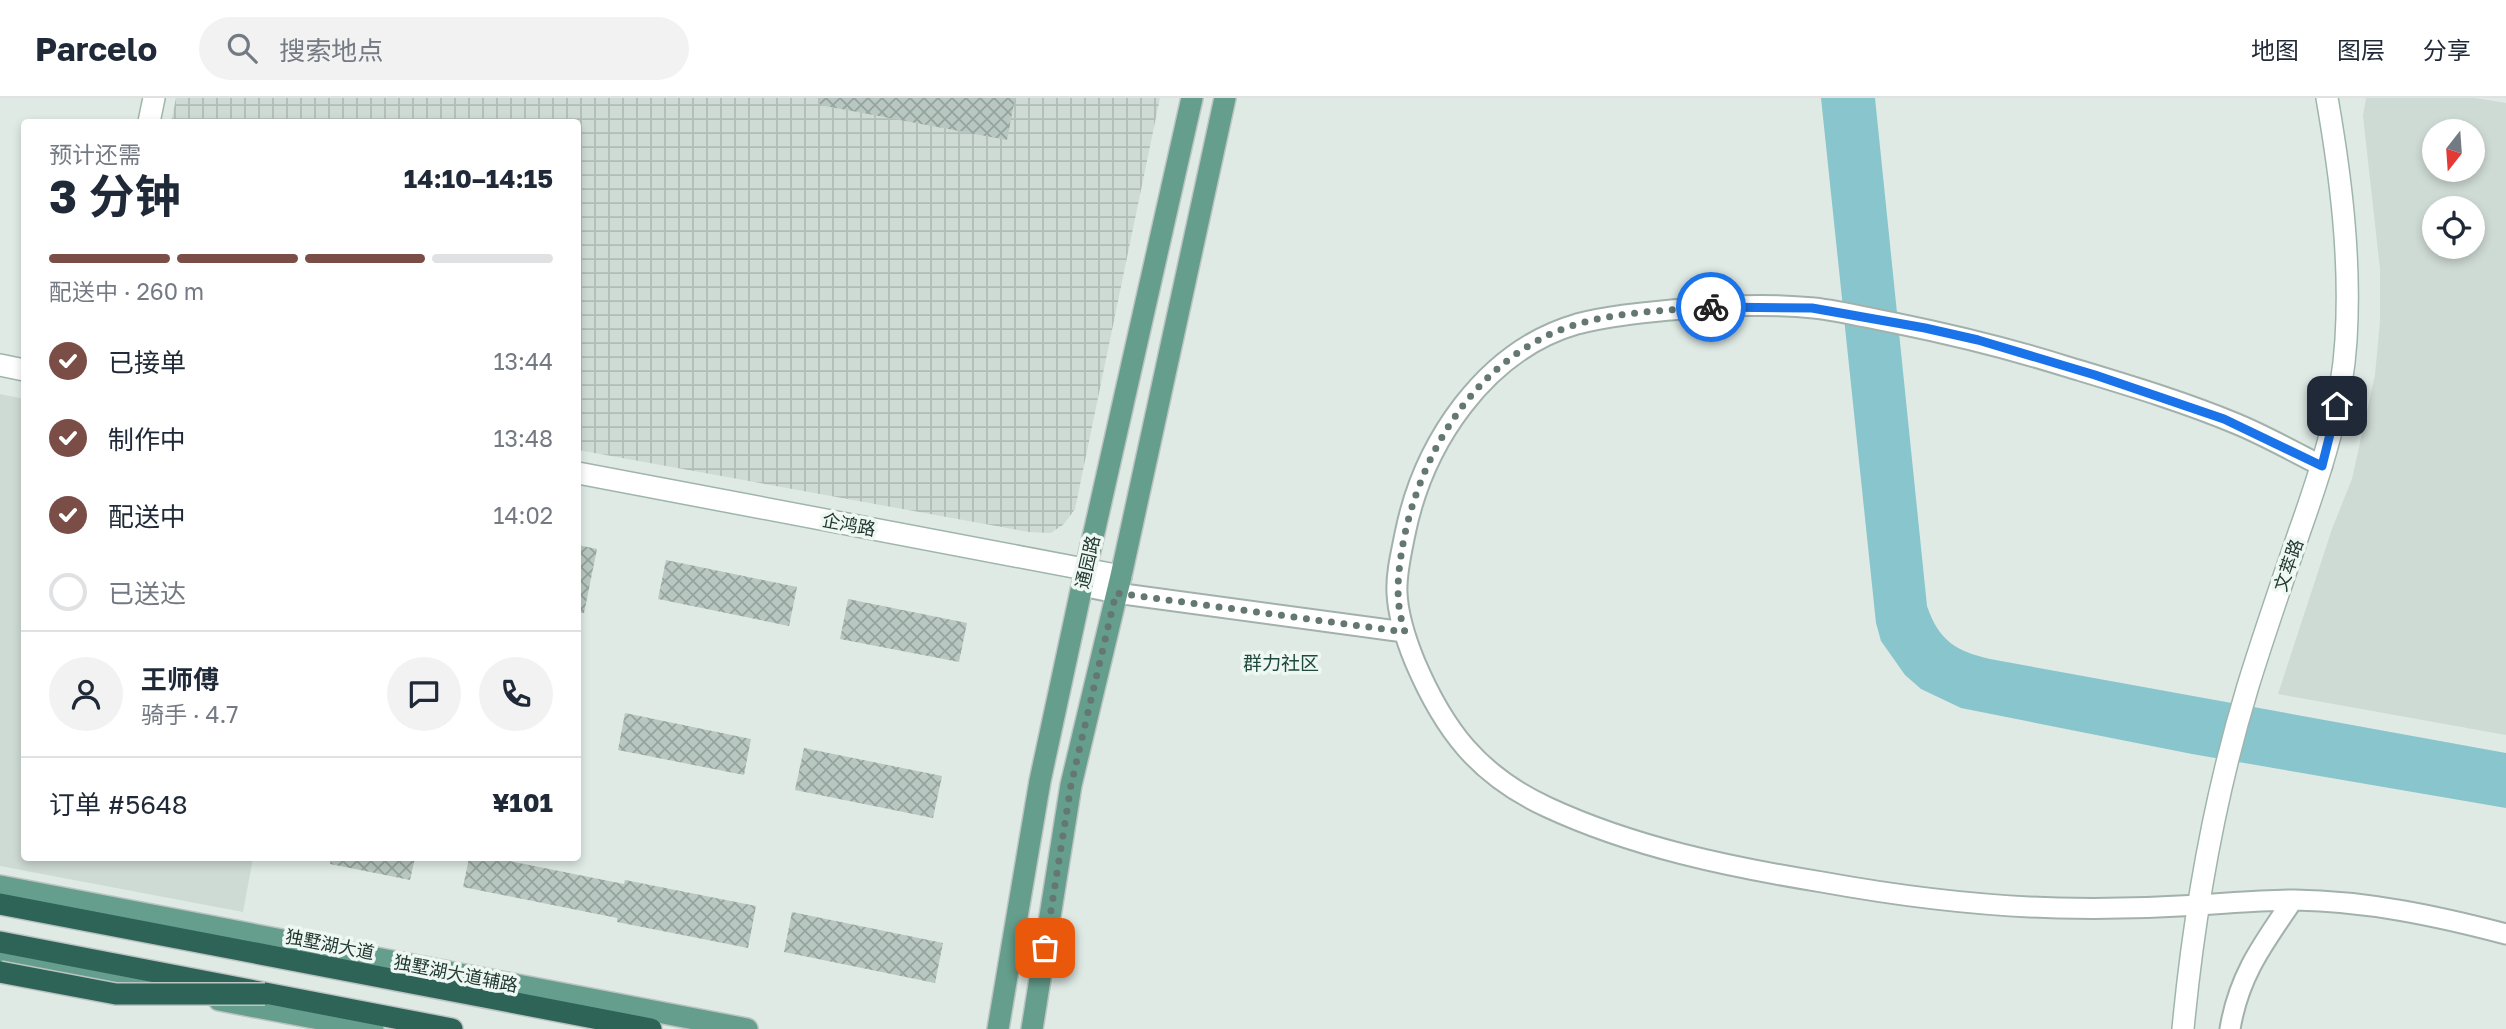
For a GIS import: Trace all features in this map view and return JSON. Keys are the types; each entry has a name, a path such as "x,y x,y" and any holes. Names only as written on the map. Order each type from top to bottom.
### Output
{"highway":[{"name":"独墅湖大道","path":"0,904 651,1029"},
{"path":"0,942 452,1029"},
{"path":"0,972 116,993 265,994"}],"main road":[{"path":"150,119 154,98"},
{"name":"通园路","path":"998,1029 1040,781 1192,98"},
{"name":"通园路","path":"1032,1029 1071,785 1118,585 1225,98"},
{"name":"文萃路","path":"2183,1029 2198,905 2210,836 2248,688 2322,466 2340,390 2346,329 2344,222 2339,166 2327,98"},
{"path":"0,365 21,369"},
{"name":"企鸿路","path":"581,474 1118,585"},
{"name":"独墅湖大道辅路","path":"0,886 747,1029"},
{"path":"0,958 373,1029"}],"street":[{"path":"2322,466 2241,426 2171,400 1978,340 1835,311 1787,307 1722,306 1638,313 1567,327 1524,349 1483,382 1464,403 1427,462 1416,490 1397,580 1398,604 1405,632 1426,686 1452,733 1488,771 1532,800 1584,822 1679,853 1801,879 1909,896 2060,908 2293,900 2399,910 2506,934"},
{"path":"1118,585 1405,632"},
{"path":"2230,1029 2235,1004 2249,965 2293,900"}],"shaded area":[{"path":"176,98 1160,98 1075,509 1064,524 1051,533 1029,532 581,451 581,119 172,119"},
{"path":"2366,98 2475,98 2506,103 2506,735 2278,694 2332,529 2352,479 2375,375 2380,321 2380,269 2363,116"},
{"path":"0,394 21,398 21,861 252,861 243,912 0,866"}],"water":[{"path":"1821,98 1875,98 1927,606 1943,636 1958,648 1990,659 2506,753 2506,808 2192,754 1961,708 1921,689 1905,675 1881,641 1876,623"}],"building":[{"path":"820,98 1015,98 1007,140 820,105"},
{"path":"581,546 597,549 584,613 581,613"},
{"path":"666,560 797,587 789,626 658,599"},
{"path":"848,599 967,623 959,662 840,639"},
{"path":"625,713 751,739 744,775 618,750"},
{"path":"804,748 942,776 933,818 795,790"},
{"path":"330,861 414,861 410,880 330,864"},
{"path":"468,861 509,861 756,906 748,948 463,887"},
{"path":"792,912 943,943 935,983 784,952"}],"way so far":[{"path":"1045,948 1071,785 1116,593 1405,632 1398,604 1397,580 1416,490 1438,442 1464,403 1483,382 1524,349 1567,327 1638,313 1711,307"}],"district":[{"name":"群力社区","path":"1281,662"}],"route":[{"path":"1711,307 1812,308 1978,340 2095,375 2224,419 2322,466 2337,406"}]}
